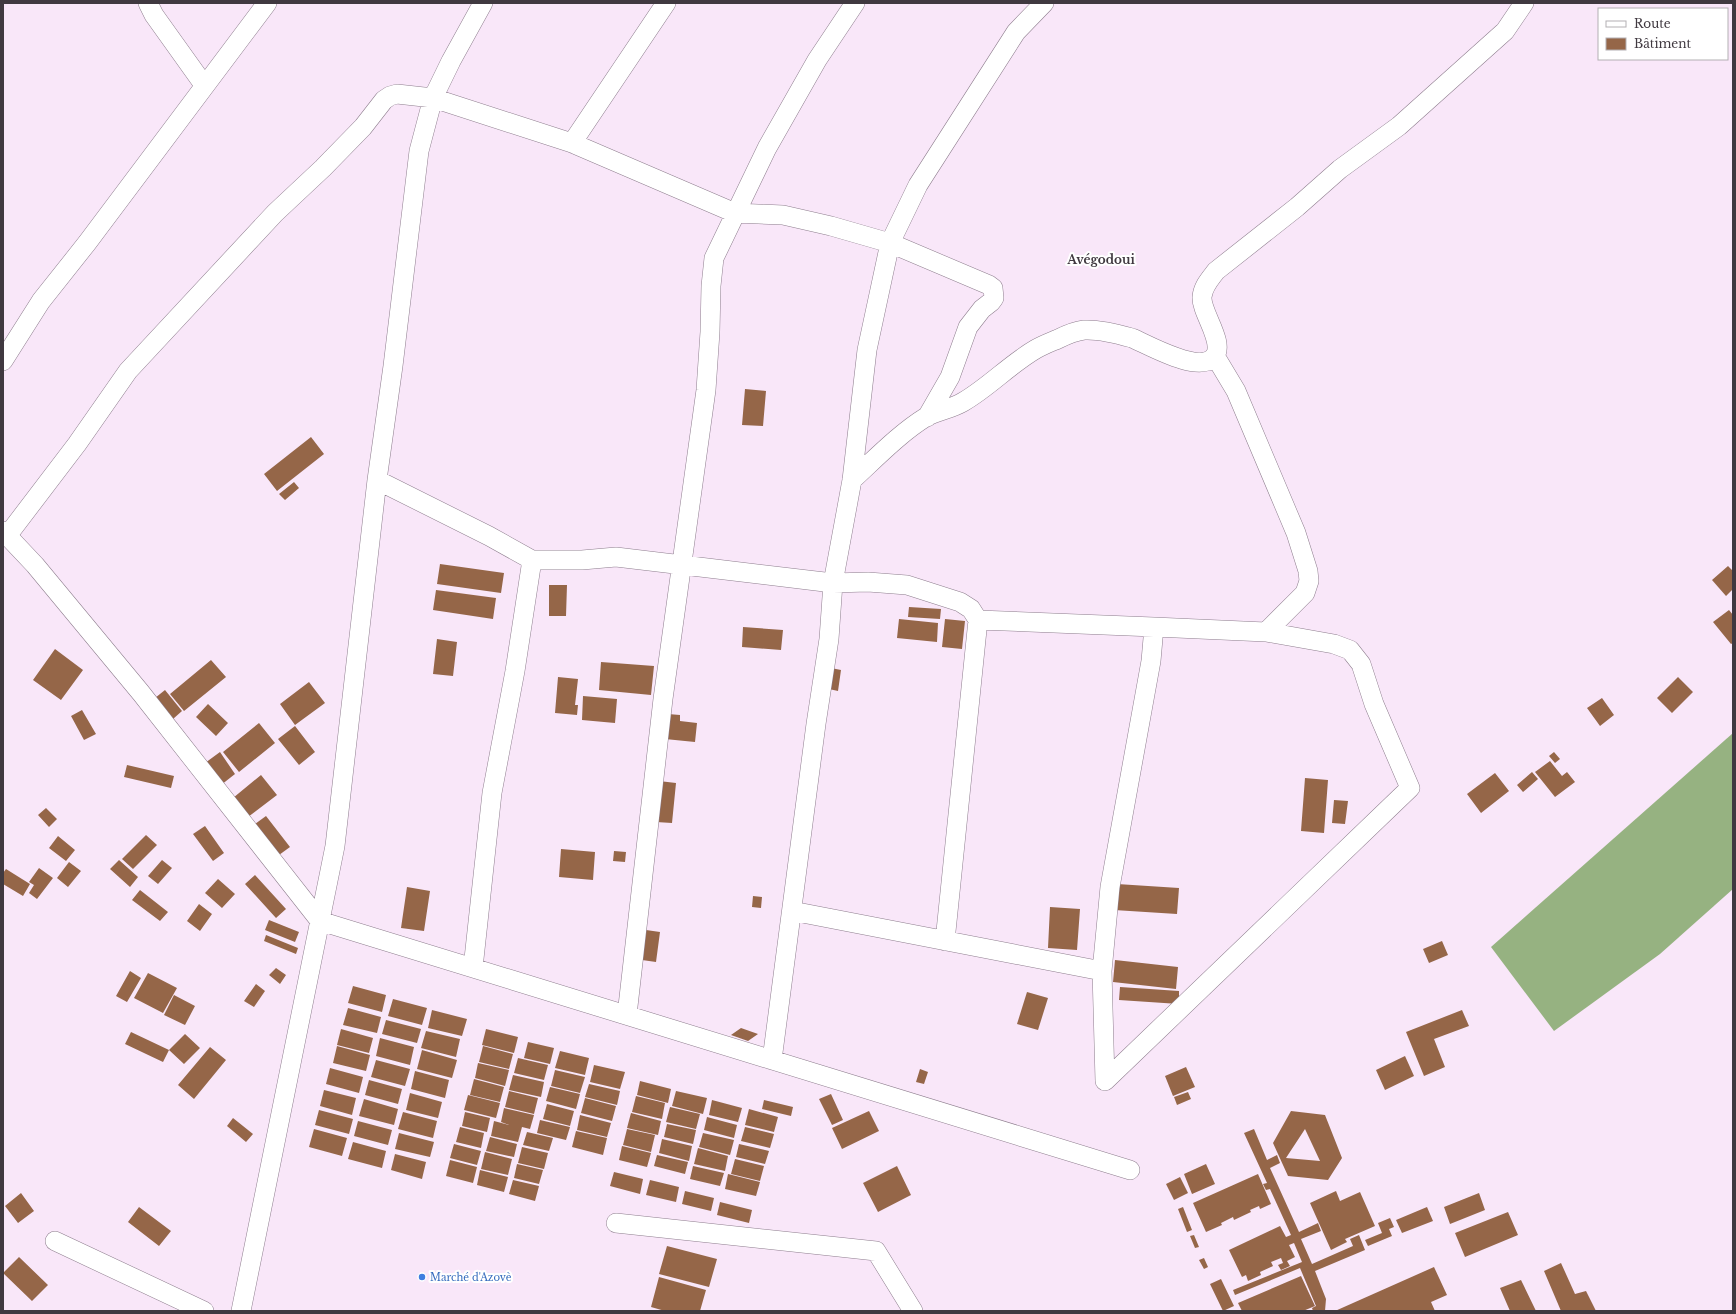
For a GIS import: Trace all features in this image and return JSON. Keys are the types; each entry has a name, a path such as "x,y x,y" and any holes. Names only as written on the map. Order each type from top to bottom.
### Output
{"street":[{"path":"148,3 154,15 204,85"},
{"path":"3,361 41,301 87,243 267,3"},
{"path":"241,1311 335,846 377,480 393,366 419,152 433,98 451,61 483,3"},
{"path":"572,143 666,3"},
{"path":"627,1015 663,699 706,390 710,332 711,286 714,258 770,141 817,60 855,3"},
{"path":"772,1060 816,724 829,639 833,583 852,480 867,350 890,243 918,185 1016,32 1044,3"},
{"path":"1266,632 1305,593 1309,581 1308,571 1296,533 1240,398 1215,356 1216,335 1202,298 1206,282 1216,270 1297,207 1340,169 1399,126 1505,31 1524,3"},
{"path":"927,417 950,377 968,327 982,309 991,302 995,292 994,288 890,243 831,226 783,215 735,213 572,143 433,98 397,94 384,100 363,127 323,168 275,213 128,371 77,444 5,534 35,565 141,693 320,921 1130,1170"},
{"path":"852,480 891,444 927,417 962,402 1037,349 1065,336 1084,330 1100,331 1131,338 1165,354 1198,363 1210,360 1215,356"},
{"path":"377,480 489,536 532,560 582,560 616,557 833,583 868,582 907,585 960,602 971,609 978,620 945,941"},
{"path":"473,968 492,793 515,671 532,560"},
{"path":"978,620 1154,627 1266,632 1334,644 1350,650 1361,664 1374,704 1410,788 1105,1081 1102,971 1110,887 1150,661 1154,627"},
{"path":"792,911 1102,971"},
{"path":"616,1223 876,1251 913,1311"},
{"path":"55,1241 204,1311"}],"green space":[{"path":"1733,733 1733,889 1660,954 1554,1031 1491,947"}],"building":[{"path":"745,389 766,391 763,426 742,425"},
{"path":"311,437 324,454 277,491 264,474"},
{"path":"294,482 299,488 285,500 279,494"},
{"path":"440,564 504,573 501,593 437,584"},
{"path":"1728,566 1733,571 1733,589 1726,596 1712,580"},
{"path":"549,585 567,585 566,616 549,616"},
{"path":"436,590 496,598 493,619 433,610"},
{"path":"909,607 941,609 940,619 908,617"},
{"path":"1729,610 1733,615 1733,643 1731,644 1713,622"},
{"path":"899,619 938,623 937,642 897,638"},
{"path":"945,619 965,621 962,649 942,647"},
{"path":"743,627 783,630 781,650 742,647"},
{"path":"437,639 457,642 453,676 433,674"},
{"path":"55,649 83,670 61,700 33,680"},
{"path":"211,660 226,677 184,711 170,694"},
{"path":"601,662 654,666 651,695 599,690"},
{"path":"831,668 841,670 838,691 829,689"},
{"path":"558,677 578,679 575,705 578,705 577,715 555,713"},
{"path":"1678,677 1693,692 1672,713 1657,698"},
{"path":"309,682 325,703 295,725 280,704"},
{"path":"165,690 182,711 173,719 155,698"},
{"path":"583,696 617,699 615,723 582,720"},
{"path":"1602,698 1614,715 1600,726 1587,708"},
{"path":"208,704 228,723 216,736 196,717"},
{"path":"82,710 96,734 84,740 71,716"},
{"path":"668,714 680,715 680,721 697,723 695,742 665,739"},
{"path":"259,723 275,743 239,772 223,752"},
{"path":"295,726 315,752 299,765 278,739"},
{"path":"220,752 235,774 221,785 205,763"},
{"path":"1554,752 1560,759 1555,763 1549,756"},
{"path":"1550,761 1562,776 1567,772 1575,782 1555,797 1535,772"},
{"path":"127,765 174,776 171,788 124,777"},
{"path":"1532,772 1538,779 1523,792 1517,785"},
{"path":"1495,773 1509,791 1481,813 1467,794"},
{"path":"261,775 277,795 248,817 233,798"},
{"path":"1305,778 1328,780 1324,833 1301,831"},
{"path":"659,781 676,783 672,823 656,822"},
{"path":"1334,800 1348,801 1345,824 1332,823"},
{"path":"46,808 57,819 49,827 38,815"},
{"path":"266,816 290,847 279,855 255,824"},
{"path":"205,826 224,853 213,861 193,834"},
{"path":"146,835 157,845 133,869 122,859"},
{"path":"58,836 75,850 66,861 49,848"},
{"path":"561,849 595,852 593,880 559,877"},
{"path":"614,851 626,852 625,862 613,861"},
{"path":"119,860 138,877 130,887 110,869"},
{"path":"162,860 172,868 158,884 148,876"},
{"path":"69,862 81,871 68,887 57,878"},
{"path":"39,868 53,878 37,899 29,893 34,885 29,882"},
{"path":"6,869 30,884 23,896 3,884 3,873"},
{"path":"255,875 286,909 276,918 245,884"},
{"path":"218,879 235,894 222,908 205,893"},
{"path":"1117,884 1179,888 1177,914 1114,910"},
{"path":"407,887 430,891 424,931 401,928"},
{"path":"140,890 168,912 160,921 132,900"},
{"path":"753,896 762,897 761,908 752,907"},
{"path":"199,904 212,914 200,931 187,921"},
{"path":"1050,907 1080,909 1077,950 1048,948"},
{"path":"269,920 299,932 295,942 265,930"},
{"path":"646,930 660,932 656,962 642,960"},
{"path":"266,935 298,948 296,954 264,941"},
{"path":"1442,941 1448,955 1429,963 1423,949"},
{"path":"1115,960 1178,967 1176,989 1113,982"},
{"path":"276,968 286,975 280,984 269,975"},
{"path":"130,971 141,978 127,1002 116,996"},
{"path":"148,973 177,988 163,1013 134,998"},
{"path":"256,984 265,991 254,1007 244,1001"},
{"path":"353,986 386,995 382,1012 348,1003"},
{"path":"1120,987 1179,991 1179,1004 1119,1000"},
{"path":"1027,992 1048,998 1038,1030 1017,1024"},
{"path":"174,995 195,1006 185,1025 164,1015"},
{"path":"393,999 427,1008 422,1025 388,1016"},
{"path":"348,1008 381,1017 377,1033 343,1025"},
{"path":"432,1010 467,1019 462,1036 428,1028"},
{"path":"1462,1010 1469,1026 1434,1039 1445,1067 1424,1076 1406,1032"},
{"path":"386,1020 421,1029 417,1043 382,1034"},
{"path":"741,1028 758,1034 748,1041 731,1035"},
{"path":"341,1029 373,1038 369,1053 337,1045"},
{"path":"486,1029 518,1037 514,1053 482,1045"},
{"path":"426,1031 460,1039 456,1057 421,1048"},
{"path":"131,1032 169,1050 163,1062 125,1044"},
{"path":"185,1034 200,1048 184,1064 169,1050"},
{"path":"380,1038 414,1047 410,1065 376,1056"},
{"path":"528,1042 554,1048 550,1064 524,1058"},
{"path":"337,1046 370,1055 366,1071 333,1063"},
{"path":"483,1046 513,1054 509,1069 479,1062"},
{"path":"210,1047 226,1060 194,1099 178,1085"},
{"path":"422,1050 457,1060 452,1078 417,1069"},
{"path":"560,1051 589,1058 585,1075 555,1068"},
{"path":"1405,1056 1414,1076 1385,1090 1376,1070"},
{"path":"518,1058 548,1065 544,1080 514,1073"},
{"path":"376,1060 410,1069 405,1086 371,1077"},
{"path":"478,1063 509,1070 505,1086 475,1078"},
{"path":"594,1065 625,1072 620,1089 590,1082"},
{"path":"1186,1067 1195,1087 1173,1096 1165,1076"},
{"path":"330,1068 363,1077 359,1093 326,1084"},
{"path":"920,1069 928,1072 924,1084 916,1082"},
{"path":"555,1070 585,1077 580,1093 551,1086"},
{"path":"415,1071 449,1080 445,1098 411,1089"},
{"path":"513,1075 544,1082 541,1097 509,1090"},
{"path":"474,1079 504,1087 500,1102 470,1095"},
{"path":"369,1080 402,1089 398,1104 365,1095"},
{"path":"640,1081 671,1089 668,1103 637,1095"},
{"path":"589,1084 620,1091 617,1105 585,1097"},
{"path":"550,1087 580,1094 576,1109 546,1101"},
{"path":"324,1090 356,1098 352,1115 320,1106"},
{"path":"509,1091 538,1098 534,1114 505,1107"},
{"path":"676,1091 707,1098 703,1114 672,1106"},
{"path":"1188,1092 1191,1099 1177,1105 1174,1097"},
{"path":"410,1093 442,1102 438,1118 406,1110"},
{"path":"831,1094 843,1120 832,1125 819,1099"},
{"path":"468,1095 500,1103 496,1118 464,1110"},
{"path":"636,1096 665,1103 662,1119 632,1112"},
{"path":"585,1098 616,1106 612,1121 581,1113"},
{"path":"364,1099 398,1109 394,1125 359,1116"},
{"path":"712,1100 742,1108 738,1122 709,1115"},
{"path":"764,1100 793,1107 791,1116 762,1109"},
{"path":"547,1104 574,1111 570,1126 543,1119"},
{"path":"670,1107 700,1114 696,1129 666,1122"},
{"path":"504,1108 534,1115 530,1129 522,1127 518,1142 491,1136 494,1121 509,1125 501,1122"},
{"path":"749,1109 778,1117 774,1132 745,1125"},
{"path":"319,1110 353,1119 349,1134 315,1125"},
{"path":"869,1111 879,1131 842,1149 832,1128"},
{"path":"1291,1111 1325,1115 1342,1158 1328,1180 1288,1176 1273,1143","holes":["1305,1129 1320,1161 1286,1158"]},
{"path":"403,1112 437,1121 433,1138 398,1129"},
{"path":"465,1112 490,1118 487,1132 462,1126"},
{"path":"631,1113 661,1121 658,1135 627,1128"},
{"path":"580,1115 611,1123 607,1137 577,1130"},
{"path":"707,1117 737,1125 734,1138 704,1130"},
{"path":"233,1118 253,1134 246,1142 227,1126"},
{"path":"540,1120 570,1127 566,1140 537,1133"},
{"path":"358,1121 392,1130 388,1145 354,1136"},
{"path":"667,1124 696,1130 693,1144 664,1137"},
{"path":"460,1127 484,1133 481,1148 456,1142"},
{"path":"745,1127 774,1134 770,1148 741,1141"},
{"path":"314,1129 347,1138 342,1156 309,1147"},
{"path":"627,1129 655,1135 651,1152 623,1145"},
{"path":"1254,1129 1267,1160 1277,1155 1280,1163 1270,1168 1299,1232 1318,1223 1321,1231 1301,1239 1312,1264 1353,1246 1350,1239 1359,1235 1365,1250 1315,1271 1326,1299 1325,1311 1313,1311 1312,1308 1316,1306 1300,1268 1235,1295 1233,1290 1302,1262 1294,1243 1289,1245 1295,1257 1287,1261 1290,1266 1281,1270 1278,1265 1283,1263 1281,1258 1271,1262 1273,1266 1260,1272 1261,1275 1248,1281 1246,1275 1242,1277 1229,1250 1280,1226 1286,1237 1291,1235 1270,1189 1266,1190 1263,1184 1267,1183 1244,1133"},
{"path":"576,1131 607,1138 603,1155 572,1147"},
{"path":"527,1132 553,1138 549,1151 523,1145"},
{"path":"399,1133 434,1142 430,1157 395,1149"},
{"path":"703,1133 734,1140 730,1155 699,1147"},
{"path":"490,1137 517,1144 514,1157 486,1151"},
{"path":"662,1139 692,1146 689,1161 659,1153"},
{"path":"353,1142 386,1151 382,1168 348,1159"},
{"path":"454,1144 481,1151 477,1165 450,1158"},
{"path":"739,1144 769,1151 765,1164 736,1157"},
{"path":"622,1146 651,1153 647,1167 619,1160"},
{"path":"522,1147 548,1153 544,1169 518,1163"},
{"path":"698,1148 728,1156 725,1171 694,1164"},
{"path":"485,1152 512,1159 508,1175 481,1169"},
{"path":"395,1154 426,1162 422,1179 391,1170"},
{"path":"657,1155 688,1162 685,1174 654,1166"},
{"path":"735,1159 764,1166 760,1181 731,1174"},
{"path":"450,1160 477,1167 473,1183 446,1176"},
{"path":"517,1164 543,1170 539,1184 514,1178"},
{"path":"1206,1164 1215,1184 1192,1194 1184,1174"},
{"path":"693,1166 724,1173 720,1186 690,1179"},
{"path":"897,1166 911,1195 878,1212 863,1183"},
{"path":"480,1170 508,1177 504,1192 477,1185"},
{"path":"614,1172 643,1179 640,1194 610,1186"},
{"path":"728,1174 760,1182 756,1196 725,1189"},
{"path":"1258,1174 1271,1204 1260,1209 1259,1206 1250,1210 1251,1212 1234,1220 1233,1217 1221,1223 1222,1225 1206,1232 1193,1203"},
{"path":"1180,1177 1188,1193 1174,1200 1166,1184"},
{"path":"513,1180 539,1186 535,1201 509,1194"},
{"path":"650,1180 679,1187 676,1202 646,1195"},
{"path":"685,1191 714,1198 711,1211 682,1204"},
{"path":"1336,1191 1340,1201 1360,1192 1375,1226 1345,1239 1347,1242 1331,1250 1310,1203"},
{"path":"21,1193 34,1211 18,1223 5,1206"},
{"path":"1479,1193 1485,1210 1450,1224 1444,1207"},
{"path":"720,1202 752,1210 749,1223 717,1215"},
{"path":"139,1207 171,1231 159,1246 128,1222"},
{"path":"1183,1207 1192,1230 1187,1232 1178,1209"},
{"path":"1427,1207 1433,1221 1402,1233 1396,1220"},
{"path":"1508,1212 1518,1235 1465,1257 1455,1233"},
{"path":"1390,1218 1394,1227 1389,1229 1392,1236 1368,1246 1365,1240 1382,1233 1378,1223"},
{"path":"1194,1235 1199,1247 1195,1248 1190,1236"},
{"path":"667,1246 717,1259 709,1287 659,1274"},
{"path":"19,1257 48,1285 32,1301 3,1273"},
{"path":"1204,1258 1208,1267 1204,1269 1199,1260"},
{"path":"1561,1263 1575,1294 1586,1291 1596,1311 1561,1311 1544,1271"},
{"path":"1434,1267 1447,1295 1431,1302 1435,1311 1335,1311"},
{"path":"1301,1276 1315,1306 1303,1311 1242,1311 1238,1303"},
{"path":"659,1277 706,1290 700,1311 665,1311 651,1307"},
{"path":"1221,1279 1234,1306 1223,1311 1210,1284"},
{"path":"1521,1280 1536,1311 1510,1311 1500,1288"}],"place":[{"name":"Marché d'Azovè","path":"422,1277"}],"district":[{"name":"Avégodoui","path":"1101,259"}]}
